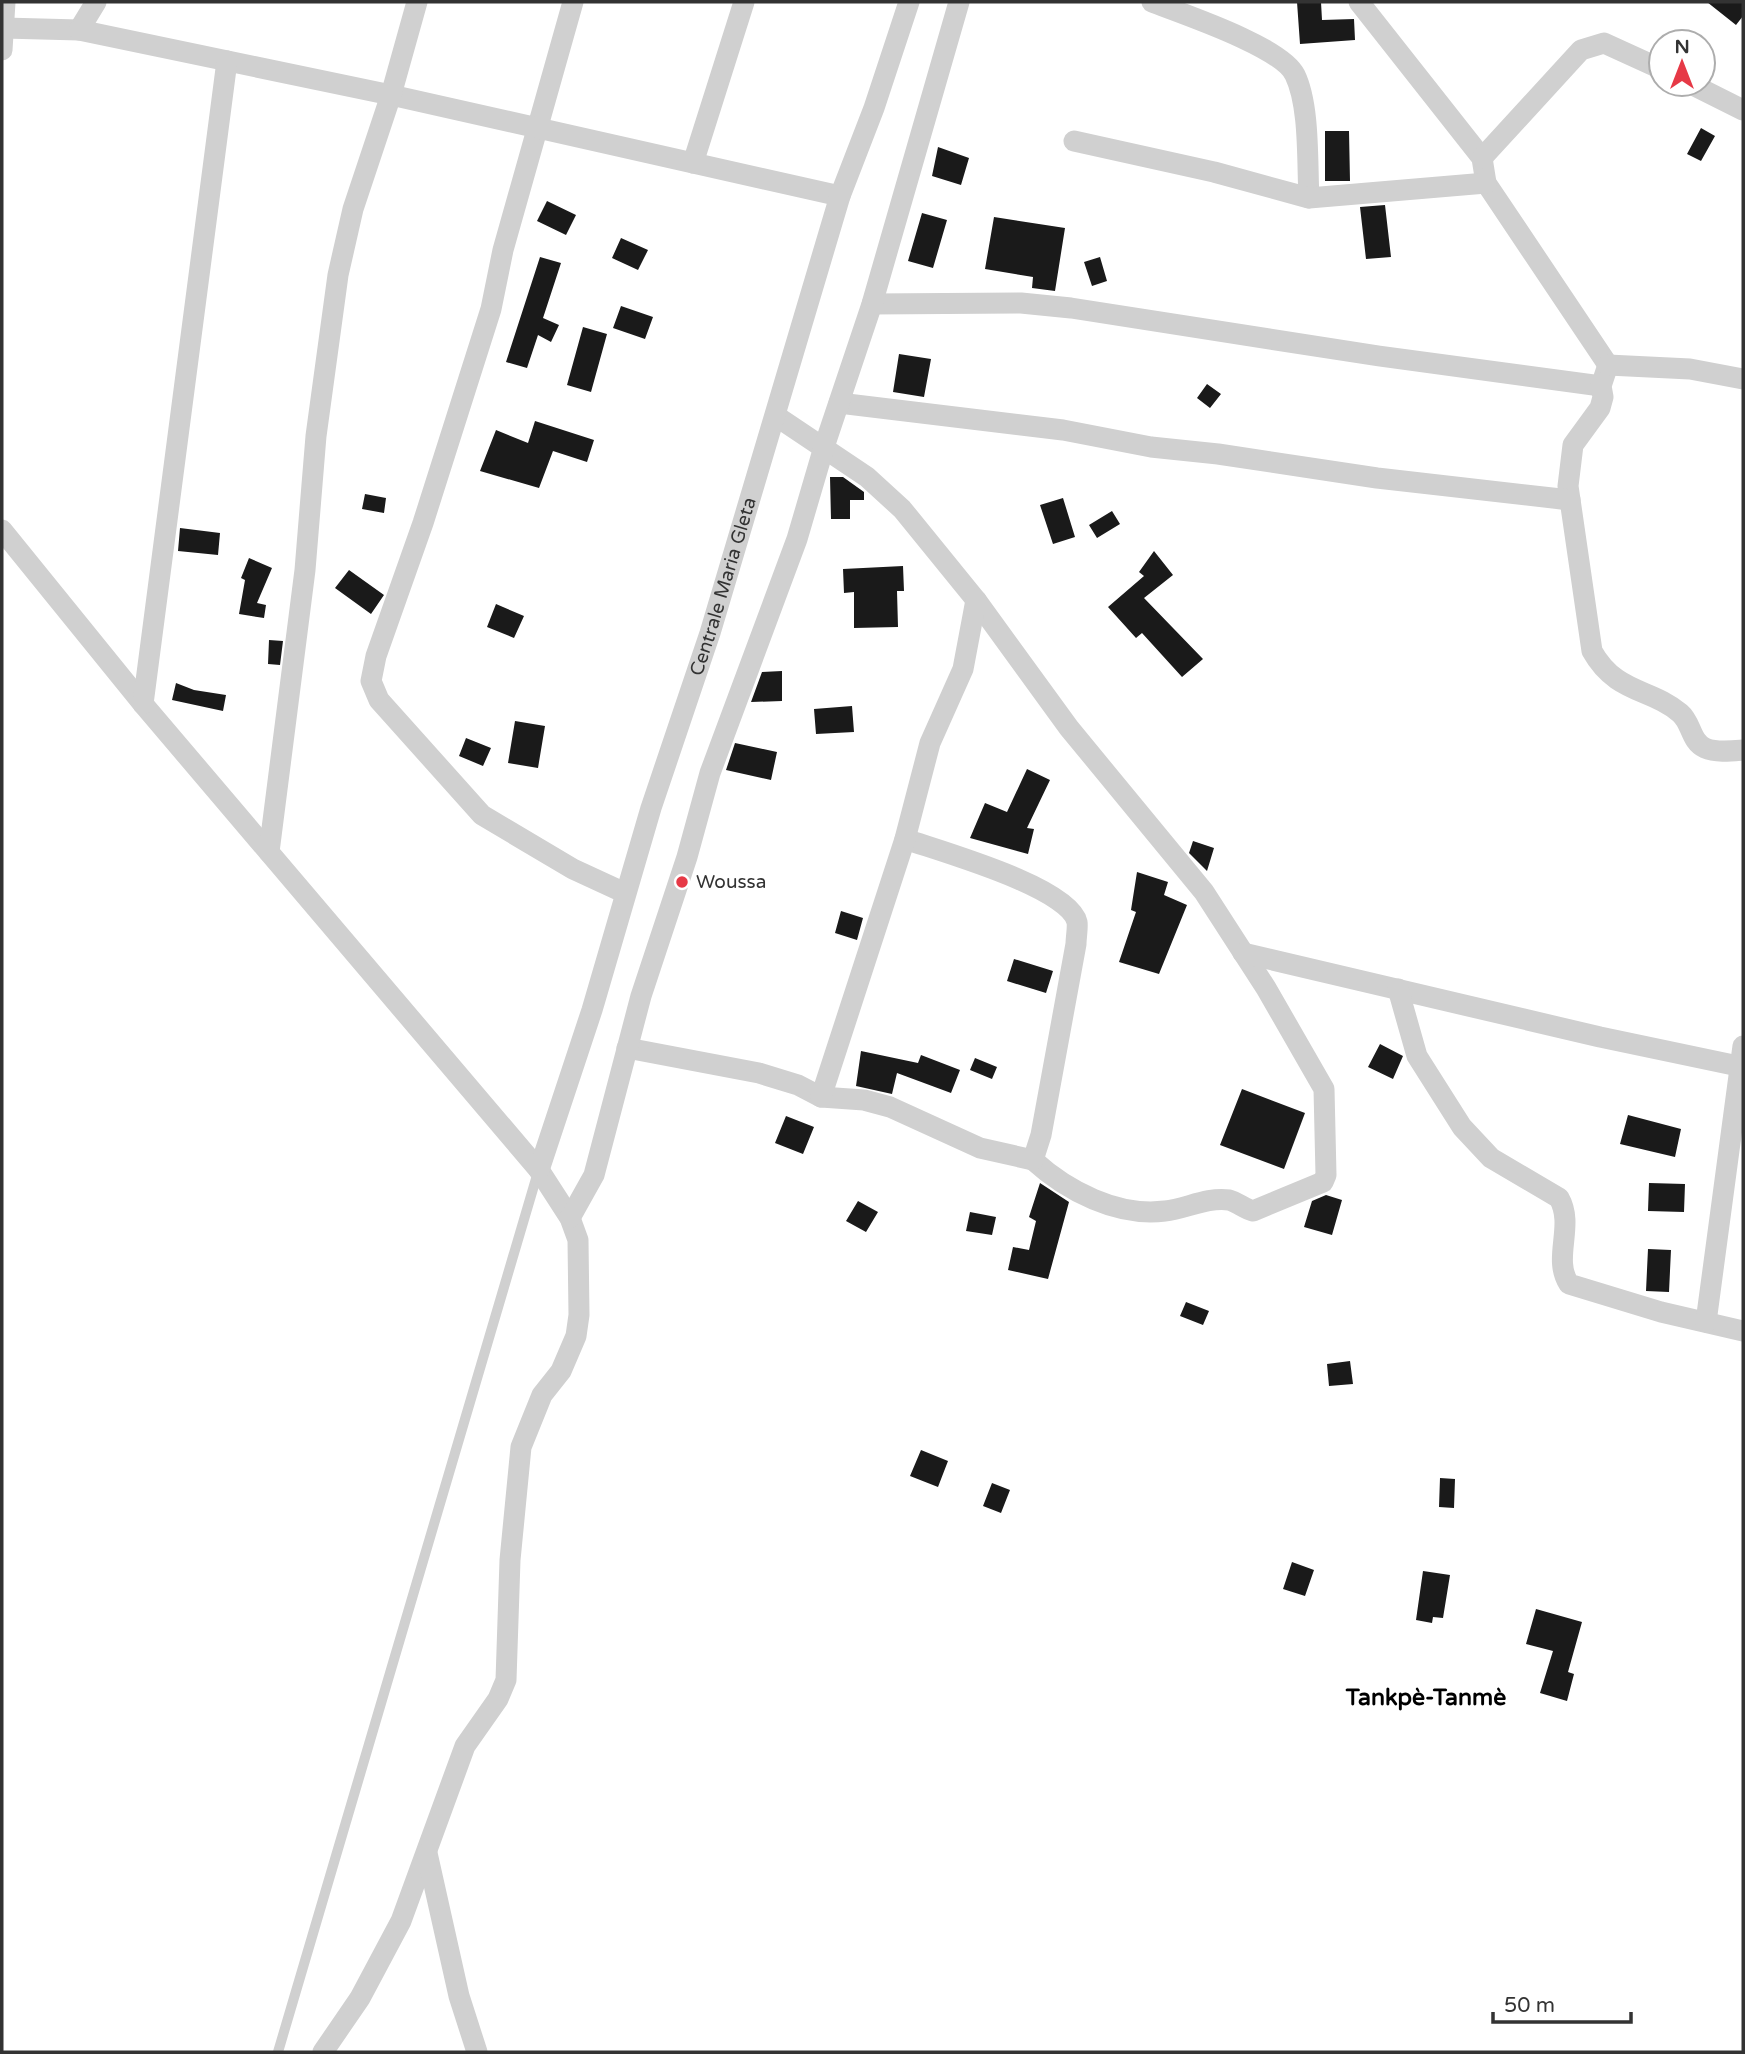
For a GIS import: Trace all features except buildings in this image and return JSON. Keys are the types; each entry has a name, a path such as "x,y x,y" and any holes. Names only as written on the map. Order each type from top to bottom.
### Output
{"street":[{"path":"2,50 5,2"},
{"path":"79,30 96,2"},
{"path":"269,852 305,570 316,436 338,275 352,209 391,95 417,2"},
{"path":"573,2 540,128 503,250 491,309 423,523 376,656 371,681 379,701 482,815 573,869 625,893"},
{"path":"693,163 744,2"},
{"name":"Centrale Maria Gleta","path":"539,1170 592,1010 625,893 776,416 840,196 874,108 909,2"},
{"path":"570,1218 594,1175 627,1048 710,774 797,539 824,447 872,304 959,2"},
{"path":"1152,2 1276,55 1295,73 1303,106 1309,198"},
{"path":"1359,2 1482,158 1486,183 1608,365"},
{"path":"4,28 79,30 391,95 840,196"},
{"path":"1482,158 1581,50 1604,43 1647,63"},
{"path":"144,704 227,61"},
{"path":"1717,97 1743,110"},
{"path":"1074,141 1214,172 1309,198 1486,183"},
{"path":"872,304 1021,303 1071,307 1379,356 1601,386"},
{"path":"1608,365 1690,369 1743,379"},
{"path":"1608,365 1601,386 1603,397 1600,408 1579,433 1569,459 1570,500 1592,651 1599,664 1627,688 1681,714 1694,738 1706,748 1743,750"},
{"path":"839,403 1063,430 1150,447 1218,454 1377,478 1570,500"},
{"path":"627,1048 759,1073 798,1085 821,1097 864,1100 890,1107 979,1148 1033,1160 1057,1182 1120,1208 1144,1213 1219,1200 1230,1200 1253,1212 1323,1182 1326,1175 1324,1088 1204,892 1069,728 976,600 902,509 867,477 776,416"},
{"path":"2,530 144,704 539,1170 570,1218 578,1240 580,1264 576,1336 561,1370 542,1395 521,1447 509,1571 504,1690 465,1746 401,1921 382,1959 323,2052"},
{"path":"821,1097 905,839 930,743 962,670 976,600"},
{"path":"905,839 1029,883 1063,902 1077,921 1076,943 1033,1160"},
{"path":"1243,953 1398,989 1742,1060 1706,1322"},
{"path":"1398,989 1417,1056 1462,1127 1491,1158 1559,1198 1567,1223 1562,1259 1563,1276 1569,1284 1743,1331"},
{"path":"427,1853 459,1996 477,2052"}],"lane":[{"path":"278,2052 539,1170"}],"place":[{"name":"Woussa","path":"682,882"}],"district":[{"name":"Tankpè-Tanmè","path":"1426,1698"}]}
